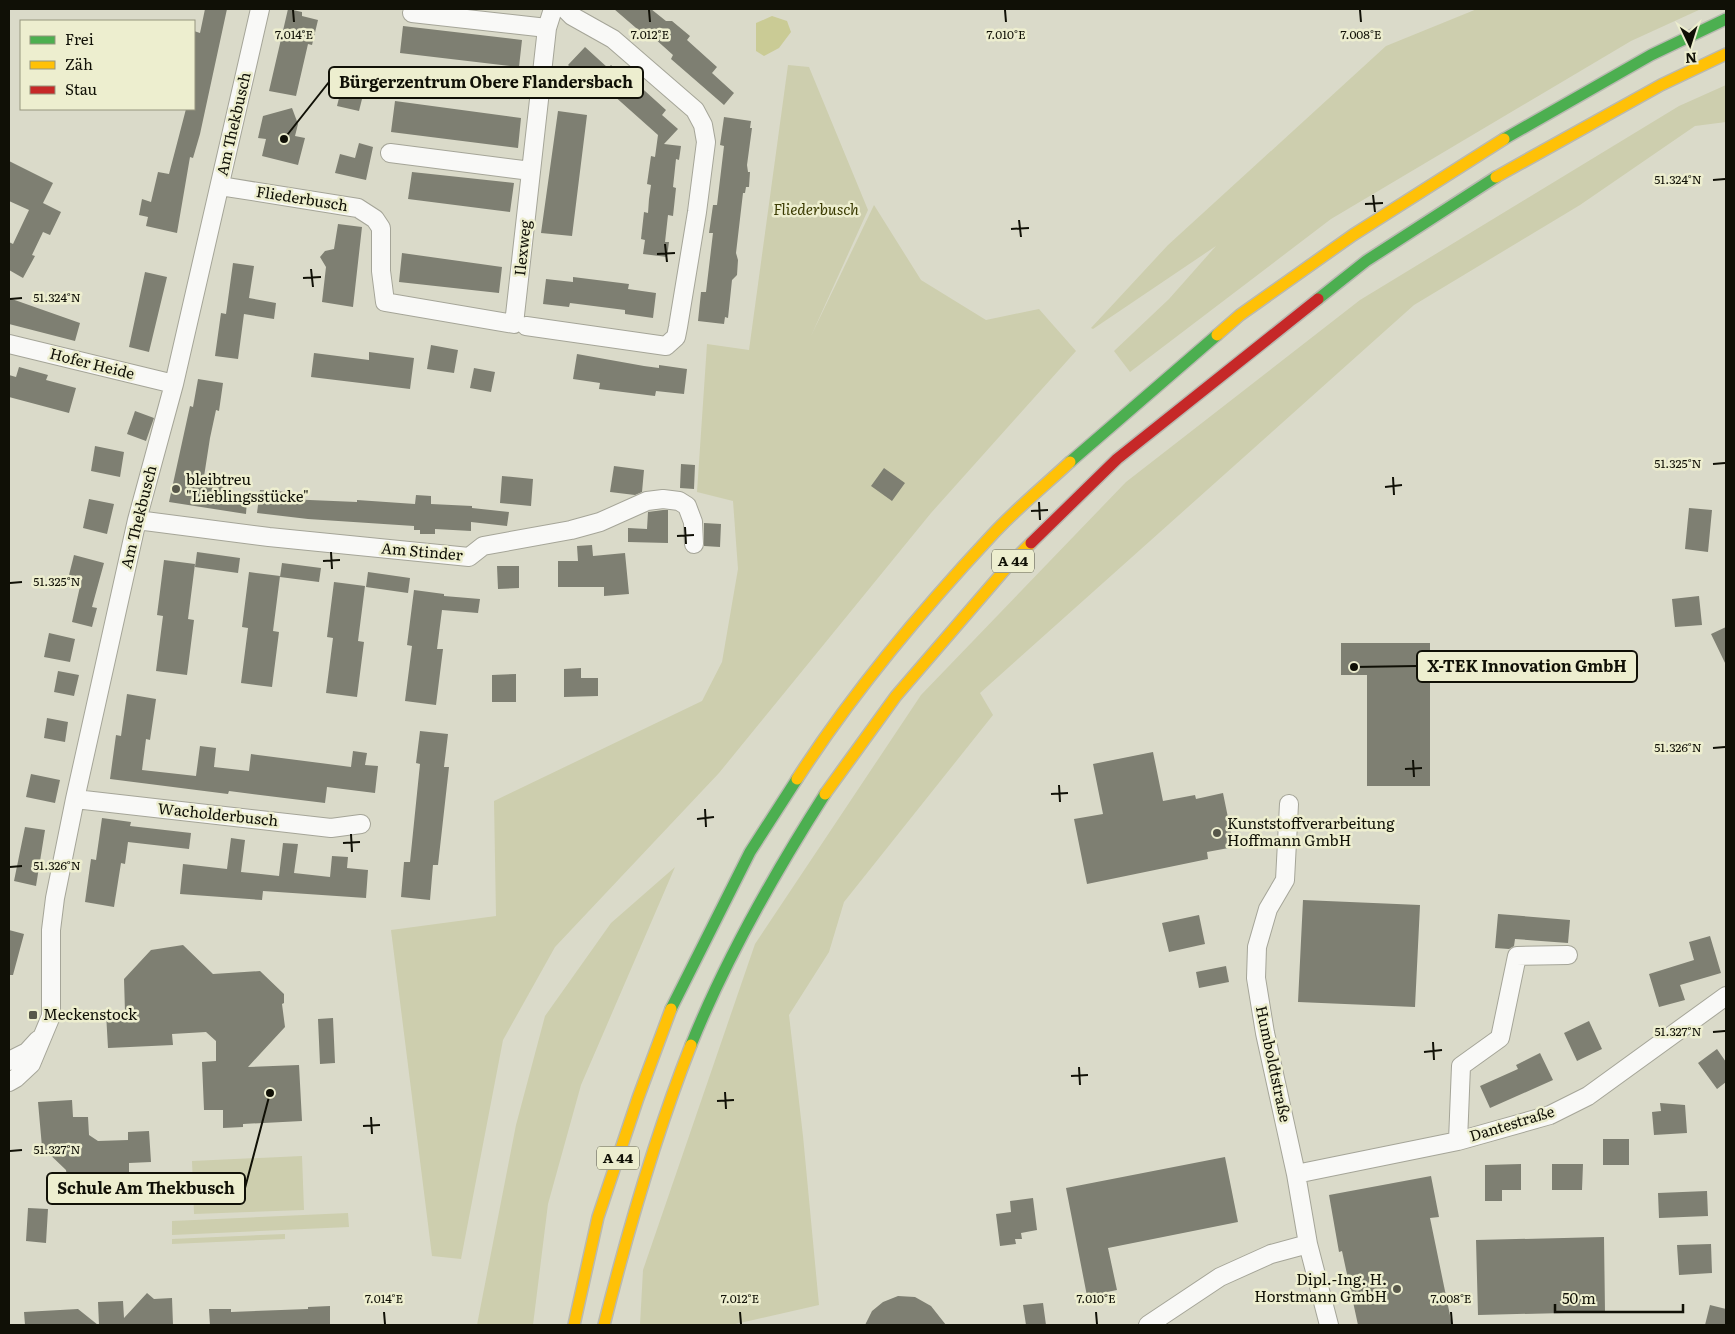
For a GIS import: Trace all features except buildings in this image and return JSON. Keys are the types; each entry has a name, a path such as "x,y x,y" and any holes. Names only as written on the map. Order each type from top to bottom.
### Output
{"highway":[{"name":"A 44","path":"574,1325 598,1217 638,1098 676,996 750,852 814,752 870,676 922,614 1007,521 1099,435 1240,315 1353,235 1491,146 1651,55 1726,19"},
{"name":"A 44","path":"604,1325 630,1219 667,1106 710,998 748,924 780,865 843,767 896,696 1008,566 1117,459 1366,261 1508,170 1661,85 1726,54"}],"street":[{"name":"Am Thekbusch","path":"9,1082 31,1064 47,1030 52,1007 50,956 55,898 75,799 137,520 174,384 260,9"},
{"name":"Ilexweg","path":"520,325 531,171 546,28 553,9"},
{"name":"Fliederbusch","path":"220,186 358,208 375,219 380,228 381,271 385,302 520,325 666,346 672,343 676,337 678,327 697,212 706,142 703,125 695,110 613,39 581,21 565,9"},
{"path":"412,13 546,28"},
{"path":"390,154 531,171"},
{"name":"Hofer Heide","path":"9,344 174,384"},
{"name":"Am Stinder","path":"137,520 270,537 469,557 483,546 571,530 600,522 647,501 663,500 679,501 687,506 693,522 694,544"},
{"name":"Wacholderbusch","path":"75,799 331,828 361,824"},
{"name":"Humboldtstraße","path":"1290,804 1284,880 1268,909 1257,947 1256,978 1265,1033 1296,1174 1308,1244 1329,1325"},
{"path":"1458,1141 1461,1066 1500,1038 1517,956 1568,955"},
{"name":"Dantestraße","path":"1296,1174 1458,1141 1550,1115 1588,1096 1726,996"},
{"path":"9,1060 27,1052 47,1030"},
{"path":"1148,1325 1220,1277 1271,1254 1308,1244"}],"green space":[{"path":"1477,9 1701,9 1631,41 1331,219 1130,372 1114,351 1169,299 1216,246 1093,329 1091,328 1168,245 1386,46"},
{"path":"788,65 809,67 868,210 811,336 874,205 921,280 986,320 1039,309 1076,351 931,513 719,773 555,947 503,1040 461,1259 432,1256 391,930 496,916 494,801 702,701 722,662 738,569 733,501 697,492 707,344 749,350"},
{"path":"1726,85 1726,122 1695,126 1580,205 1414,305 980,693 993,715 844,902 829,952 789,1015 819,1305 731,1325 640,1325 643,1270 755,944 921,695 1126,482 1360,300 1679,106"},
{"path":"675,867 581,1085 548,1204 533,1325 477,1325 516,1125 545,1016 611,923"},
{"path":"302,1156 304,1210 194,1214 192,1161"},
{"path":"348,1213 349,1227 172,1235 172,1221"},
{"path":"285,1234 285,1239 172,1244 172,1239"}],"shaded area":[{"path":"772,16 787,21 791,32 779,48 764,56 756,51 756,23"}],"traffic: fast":[{"path":"1504,139 1651,55 1726,19"},
{"path":"1318,299 1366,261 1496,177"},
{"path":"1070,462 1217,335"},
{"path":"671,1009 750,852 797,779"},
{"path":"691,1045 720,979 752,916 825,794"}],"traffic: slow":[{"path":"1496,177 1661,85 1726,54"},
{"path":"1217,335 1240,315 1353,235 1504,139"},
{"path":"797,779 841,715 914,623 1001,525 1070,462"},
{"path":"825,794 896,696 1008,566 1031,543"},
{"path":"574,1325 598,1217 638,1098 671,1009"},
{"path":"604,1325 643,1184 691,1045"}],"traffic: jam":[{"path":"1031,543 1117,459 1318,299"}],"place":[{"name":"Bürgerzentrum Obere Flandersbach","path":"284,139"},
{"name":"bleibtreu \"Lieblingsstücke\"","path":"176,489"},
{"name":"X-TEK Innovation GmbH","path":"1354,667"},
{"name":"Kunststoffverarbeitung Hoffmann GmbH","path":"1217,833"},
{"name":"Meckenstock","path":"33,1015"},
{"name":"Schule Am Thekbusch","path":"270,1093"},
{"name":"Dipl.-Ing. H. Horstmann GmbH","path":"1397,1289"}]}
